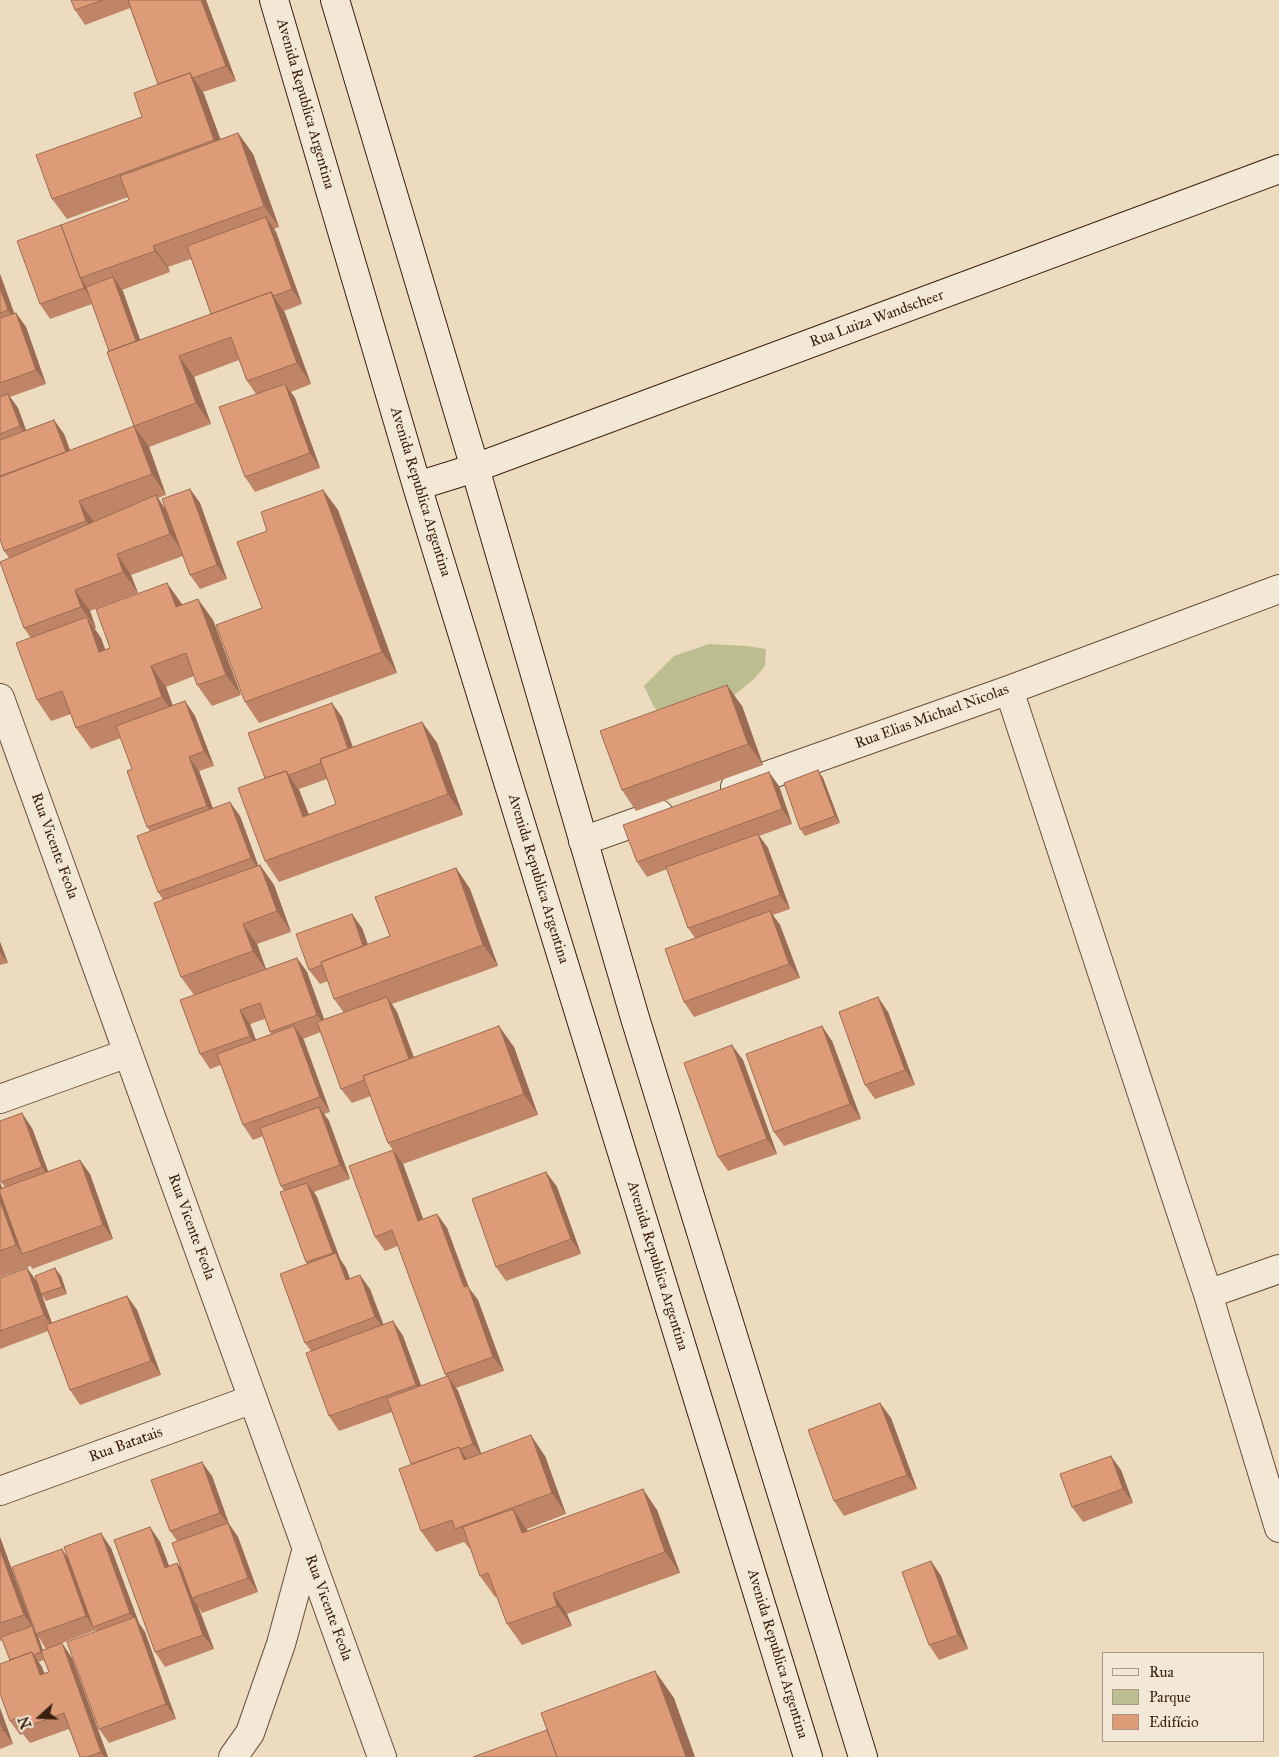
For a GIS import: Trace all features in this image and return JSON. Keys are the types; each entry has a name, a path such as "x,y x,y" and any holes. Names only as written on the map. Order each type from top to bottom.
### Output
{"main road":[{"name":"Avenida Republica Argentina","path":"274,0 417,486 808,1757"},
{"path":"335,0 475,468 635,1018 863,1757"},
{"name":"Rua Luiza Wandscheer","path":"417,486 475,468 1279,169"},
{"name":"Rua Elias Michael Nicolas","path":"713,795 1009,690 1279,590"},
{"path":"1009,690 1208,1294 1279,1528"},
{"name":"Rua Vicente Feola","path":"1,701 382,1757"},
{"path":"583,841 685,804"},
{"path":"0,1099 128,1053"},
{"path":"1208,1294 1279,1269"},
{"name":"Rua Batatais","path":"0,1491 252,1399"},
{"path":"233,1757 250,1733 275,1662 307,1548"}],"green space":[{"path":"709,644 766,649 765,666 754,679 727,701 667,719 654,707 644,686 674,656"}],"building":[{"path":"71,0 103,0 75,10"},
{"path":"128,0 201,0 226,66 193,78 190,73 158,84"},
{"path":"190,73 214,140 52,199 36,155 142,117 134,93"},
{"path":"238,133 264,206 153,246 155,251 80,278 61,225 129,200 120,176"},
{"path":"266,217 292,289 274,296 271,292 211,314 187,246"},
{"path":"61,225 84,288 40,304 17,241"},
{"path":"113,277 136,341 109,351 86,287"},
{"path":"0,288 8,310 0,313"},
{"path":"271,292 297,363 247,381 231,337 179,356 196,403 134,426 107,352"},
{"path":"16,313 36,370 0,383 0,318"},
{"path":"285,384 310,453 245,477 219,407"},
{"path":"8,394 20,426 0,434 0,397"},
{"path":"54,420 66,452 0,476 0,440"},
{"path":"134,426 152,474 79,501 86,521 4,551 0,539 0,477"},
{"path":"190,489 217,565 190,575 162,499"},
{"path":"323,490 382,652 245,702 216,625 262,608 237,542 267,531 261,512"},
{"path":"156,495 170,534 117,554 123,572 75,590 81,607 24,628 0,562"},
{"path":"167,583 176,607 198,599 226,675 197,685 186,653 151,666 162,697 76,728 62,691 37,700 16,643 87,617 99,652 110,648 96,609"},
{"path":"727,685 748,744 622,790 600,731"},
{"path":"185,701 204,751 189,757 207,806 147,827 127,771 132,769 116,726"},
{"path":"332,703 348,749 320,759 321,763 289,775 286,771 265,778 248,733"},
{"path":"422,722 448,794 265,861 238,788 286,771 303,817 336,804 320,759"},
{"path":"818,770 835,816 800,829 784,783"},
{"path":"769,772 782,809 637,862 623,825"},
{"path":"230,802 251,858 158,892 137,836"},
{"path":"758,834 780,895 688,928 666,867"},
{"path":"260,865 277,911 243,924 253,951 181,977 154,903"},
{"path":"456,868 483,945 334,999 321,962 390,936 375,897"},
{"path":"770,911 789,964 684,1002 665,949"},
{"path":"352,914 363,946 321,962 322,965 309,970 296,934"},
{"path":"297,958 317,1015 270,1032 260,1003 240,1010 250,1036 200,1054 180,1000"},
{"path":"387,997 409,1059 363,1076 365,1080 341,1089 317,1022"},
{"path":"878,997 905,1070 865,1085 839,1012"},
{"path":"294,1026 320,1097 243,1125 217,1054"},
{"path":"499,1026 524,1094 388,1143 363,1076"},
{"path":"822,1026 850,1104 774,1132 746,1054"},
{"path":"732,1045 767,1139 718,1157 684,1063"},
{"path":"319,1107 340,1165 281,1186 260,1128"},
{"path":"22,1113 42,1167 1,1182 0,1121"},
{"path":"393,1150 418,1221 437,1214 464,1287 468,1286 493,1357 445,1374 392,1230 375,1237 349,1166"},
{"path":"80,1160 103,1225 22,1254 0,1189"},
{"path":"546,1172 571,1239 496,1267 472,1199"},
{"path":"307,1183 333,1253 306,1262 280,1192"},
{"path":"0,1201 16,1245 0,1251"},
{"path":"336,1253 346,1280 360,1275 375,1317 305,1343 280,1274"},
{"path":"27,1268 44,1315 0,1331 0,1278"},
{"path":"55,1268 62,1287 41,1294 35,1276"},
{"path":"127,1296 151,1361 70,1390 46,1325"},
{"path":"393,1321 416,1385 329,1416 306,1353"},
{"path":"448,1376 473,1444 411,1464 387,1398"},
{"path":"880,1403 907,1475 834,1501 808,1430"},
{"path":"531,1435 552,1493 455,1529 452,1520 421,1531 399,1469 459,1447 464,1460"},
{"path":"1111,1456 1123,1489 1072,1507 1060,1474"},
{"path":"202,1462 220,1513 170,1531 151,1480"},
{"path":"643,1489 665,1552 553,1593 557,1606 507,1624 488,1573 480,1576 463,1527 513,1509 522,1533"},
{"path":"228,1523 248,1578 192,1598 172,1543"},
{"path":"150,1527 165,1568 177,1563 203,1635 155,1652 114,1540"},
{"path":"101,1533 130,1613 93,1627 64,1547"},
{"path":"62,1549 86,1616 36,1634 12,1567"},
{"path":"0,1550 24,1615 0,1623"},
{"path":"931,1561 958,1635 929,1645 902,1572"},
{"path":"135,1617 166,1704 99,1729 67,1642"},
{"path":"32,1626 41,1652 33,1655 32,1652 10,1660 1,1637"},
{"path":"62,1643 101,1752 87,1757 80,1757 64,1713 20,1729 16,1718 10,1721 0,1694 0,1664 32,1652 40,1675 49,1672 41,1651"},
{"path":"655,1671 686,1757 557,1757 541,1713"},
{"path":"547,1730 557,1757 473,1757"}]}
